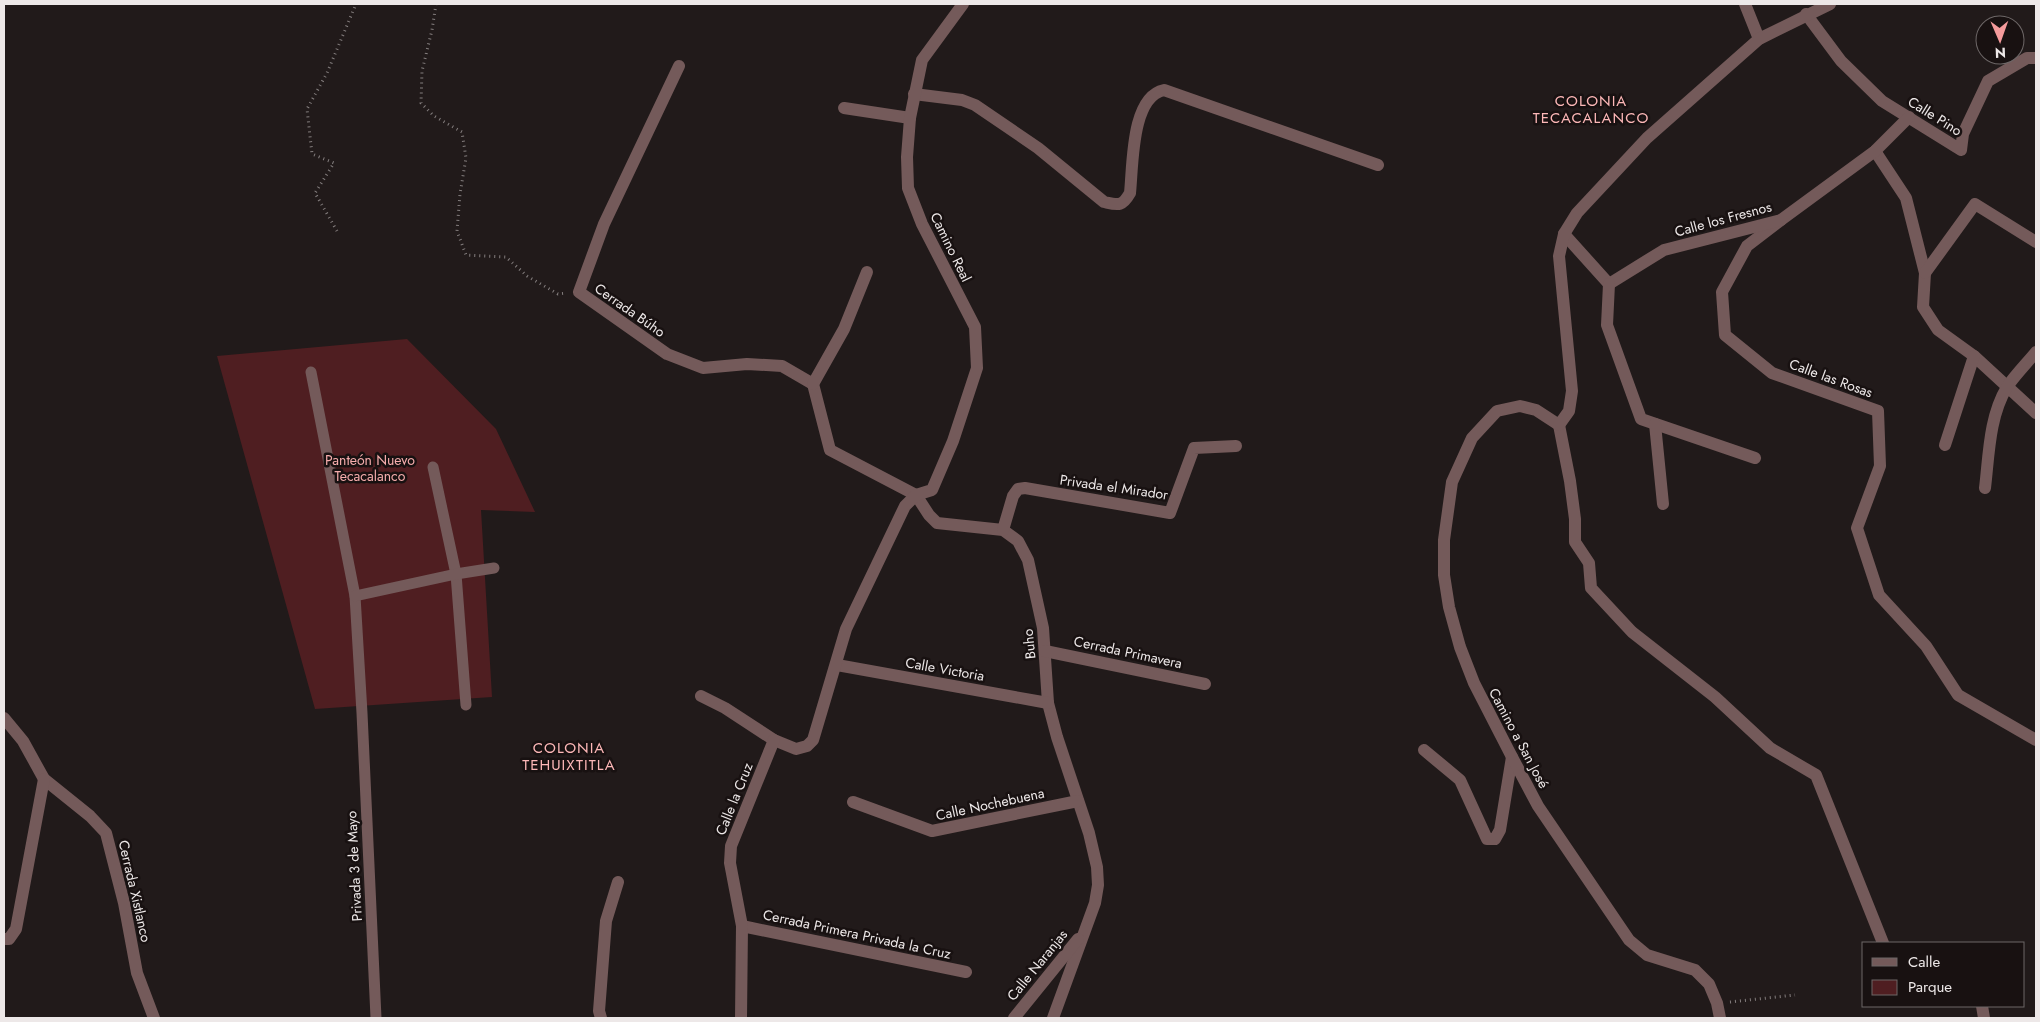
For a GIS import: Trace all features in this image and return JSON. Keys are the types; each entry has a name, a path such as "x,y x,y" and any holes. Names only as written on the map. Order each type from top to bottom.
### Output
{"street":[{"name":"Camino Real","path":"916,495 932,490 953,441 977,368 975,327 922,224 908,188 907,157 910,118 922,60 962,4"},
{"path":"1745,4 1759,39"},
{"path":"1830,4 1806,14 1759,39 1647,138 1577,213 1564,234 1559,256 1572,391 1568,411 1559,425 1570,481 1575,542 1589,563 1591,588 1632,632 1715,697 1770,748 1816,775 1883,942"},
{"name":"Calle Pino","path":"1806,14 1841,61 1882,101 1961,150 1963,134 1988,81 2027,58 2036,58"},
{"name":"Cerrada Búho","path":"679,66 604,224 579,292 667,354 676,358 704,368 747,364 782,366 813,384"},
{"path":"914,94 962,100 975,105 1038,148 1104,202 1117,205 1125,201 1130,193 1138,118 1147,100 1155,92 1164,90 1378,164"},
{"path":"844,108 910,118"},
{"name":"Calle los Fresnos","path":"1608,284 1664,250 1781,220 1875,151 1909,117"},
{"path":"1875,151 1906,198 1925,274 1923,307 1938,330 1974,356 2036,413"},
{"path":"1925,274 1975,204 2036,242"},
{"name":"Calle las Rosas","path":"1781,220 1747,246 1722,292 1725,335 1772,373 1878,411 1880,466 1858,528 1879,595 1926,646 1958,696 2036,740"},
{"path":"1564,234 1608,284 1607,325 1641,420 1755,458"},
{"path":"867,272 844,329 813,384 830,450 916,495 929,515 937,523 1003,530"},
{"path":"1985,488 1991,437 1997,407 2007,386 2036,352"},
{"path":"1945,445 1974,356"},
{"name":"Camino a San José","path":"1559,425 1536,410 1520,406 1497,411 1472,438 1452,482 1444,540 1444,575 1449,607 1460,647 1474,683 1538,806 1629,940 1647,955 1695,970 1709,984 1717,1003 1720,1018"},
{"path":"1655,424 1663,504"},
{"name":"Privada el Mirador","path":"1003,530 1013,496 1018,490 1025,488 1170,513 1194,448 1236,446"},
{"path":"701,696 725,708 774,740 796,749 808,746 814,740 846,629 904,506 916,495"},
{"name":"Buho","path":"1003,530 1018,541 1028,560 1043,628 1048,704 1089,833 1097,867 1098,885 1095,903 1053,1018"},
{"name":"Cerrada Primavera","path":"1045,650 1205,684"},
{"name":"Calle Victoria","path":"837,665 1048,704"},
{"name":"Cerrada Xistlanco","path":"4,718 23,741 44,779 90,816 106,833 122,895 137,973 154,1018"},
{"name":"Calle la Cruz","path":"741,1018 742,926 730,863 732,846 774,740"},
{"path":"1424,750 1460,780 1487,838 1495,839 1500,830 1512,757"},
{"path":"4,940 9,939 16,929 44,779"},
{"name":"Calle Nochebuena","path":"853,802 932,831 1078,801"},
{"path":"601,1018 606,921 618,882"},
{"name":"Cerrada Primera Privada la Cruz","path":"742,926 966,972"},
{"name":"Calle Naranjas","path":"1014,1018 1084,931"}],"lane":[{"name":"Privada 3 de Mayo","path":"311,372 355,596 376,1018"},
{"path":"432,467 456,574 466,705"},
{"path":"355,596 456,574 494,568"}],"path":[{"path":"337,231 315,193 334,163 312,154 307,109 327,73 356,4"},
{"path":"436,4 422,71 421,103 434,116 462,132 466,158 460,194 457,231 466,255 506,257 527,276 558,294 579,292"},
{"path":"1717,1003 1795,995"}],"green space":[{"name":"Panteón Nuevo Tecacalanco","path":"407,339 496,429 535,512 481,510 492,697 315,709 217,356"}],"district":[{"name":"COLONIA TECACALANCO","path":"1591,110"},
{"name":"COLONIA TEHUIXTITLA","path":"569,756"}]}
